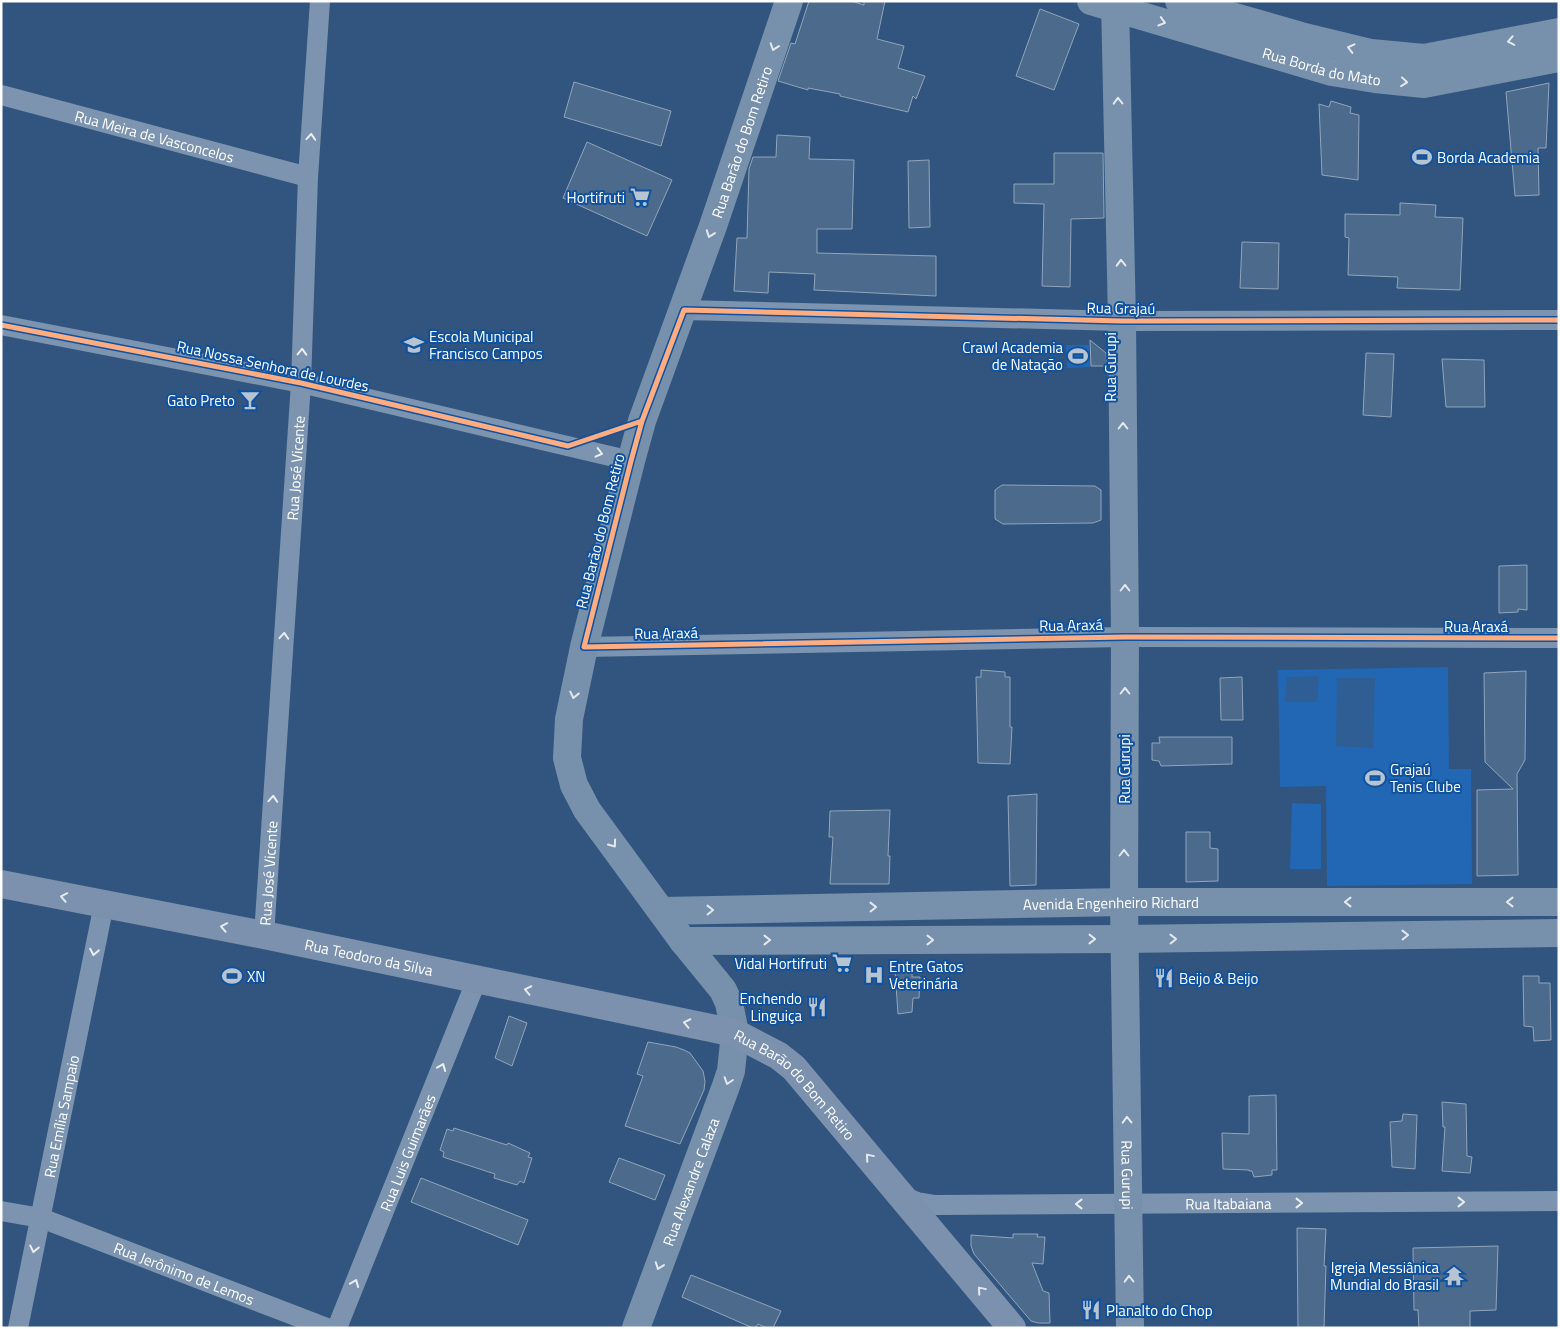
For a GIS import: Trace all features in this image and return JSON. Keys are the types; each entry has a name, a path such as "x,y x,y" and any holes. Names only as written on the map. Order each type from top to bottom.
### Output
{"main road":[{"name":"Rua Barão do Bom Retiro","path":"789,1 684,310 642,421 630,461 584,647 569,719 567,758 574,785 587,810 683,941 723,990 729,1003 735,1033 779,1056 794,1068 1012,1328"},
{"name":"Rua Borda do Mato","path":"1179,1 1299,49 1341,73 1424,84 1482,60 1559,32"},
{"name":"Rua Borda do Mato","path":"1107,3 1299,49"},
{"name":"Rua Gurupi","path":"1107,3 1122,321 1125,637 1124,939 1130,1328"},
{"name":"Rua Borda do Mato","path":"1482,60 1559,58"},
{"name":"Rua Teodoro da Silva","path":"1,884 264,935 735,1033"},
{"name":"Avenida Engenheiro Richard","path":"662,911 1124,902 1559,902"},
{"path":"683,941 1124,939 1559,933"},
{"name":"Rua Alexandre Calaza","path":"636,1328 726,1086 731,1071 735,1033"}],"street":[{"name":"Rua José Vicente","path":"264,935 301,383 308,177 320,1"},
{"name":"Rua Meira de Vasconcelos","path":"1,95 308,177"},
{"name":"Rua Grajaú","path":"684,310 1122,321 1559,320"},
{"name":"Rua Nossa Senhora de Lourdes","path":"1,325 301,383 630,461"},
{"name":"Rua Araxá","path":"584,647 1125,637 1559,638"},
{"name":"Rua Emília Sampaio","path":"18,1328 104,904"},
{"name":"Rua Luis Guimarães","path":"337,1328 478,979"},
{"name":"Rua Itabaiana","path":"900,1194 917,1202 935,1205 1559,1201"},
{"name":"Rua Jerônimo de Lemos","path":"1,1211 41,1218 327,1328"}],"shaded area":[{"name":"Crawl Academia de Natação","path":"1066,345 1089,345 1090,367 1067,368"},
{"name":"Grajaú Tenis Clube","path":"1448,667 1449,769 1471,769 1472,884 1327,886 1326,786 1280,787 1278,670"},
{"path":"1319,676 1317,702 1285,702 1287,677"},
{"path":"1337,678 1375,678 1373,748 1336,746"},
{"path":"1292,803 1321,804 1321,869 1290,869"}],"building":[{"path":"809,1 851,1 864,5 864,1 885,1 877,39 904,46 898,68 925,76 916,99 913,96 908,112 840,96 840,94 808,88 808,90 778,81 791,43 795,44"},
{"path":"1040,9 1079,24 1054,90 1016,76"},
{"path":"574,82 671,111 661,146 564,117"},
{"path":"1549,83 1546,148 1538,148 1539,195 1515,196 1506,92"},
{"path":"1331,101 1351,107 1350,113 1359,115 1358,180 1322,175 1319,104 1329,107"},
{"path":"777,135 810,137 809,159 854,160 852,229 817,229 817,253 936,256 936,296 814,290 815,274 769,272 768,293 734,291 737,238 747,238 749,169 753,157 776,157"},
{"path":"587,142 672,180 647,236 563,198"},
{"path":"1054,153 1103,153 1104,218 1071,219 1070,287 1042,286 1044,204 1014,203 1014,184 1054,184"},
{"path":"929,160 930,227 909,228 908,161"},
{"path":"1400,203 1436,205 1435,217 1463,218 1460,290 1397,288 1398,277 1348,275 1349,238 1345,237 1345,214 1400,215"},
{"path":"1242,242 1279,243 1278,289 1240,288"},
{"path":"1090,340 1106,353 1107,366 1091,366"},
{"path":"1366,353 1394,354 1391,417 1363,415"},
{"path":"1442,359 1484,360 1485,407 1446,407"},
{"path":"1002,485 1095,486 1101,490 1101,520 1093,523 1003,524 995,519 995,490"},
{"path":"1527,565 1527,610 1518,609 1518,612 1499,613 1499,566"},
{"path":"981,670 1005,672 1005,677 1010,677 1010,727 1012,727 1010,764 978,763 976,677 981,677"},
{"path":"1526,671 1525,760 1517,774 1518,875 1477,876 1477,790 1513,789 1485,762 1484,673"},
{"path":"1242,677 1243,720 1221,720 1220,678"},
{"path":"1159,737 1232,737 1232,764 1161,766 1159,761 1152,760 1152,743 1160,743"},
{"path":"1037,794 1036,885 1010,886 1008,796"},
{"path":"890,810 889,884 830,884 833,837 829,837 830,811"},
{"path":"1186,832 1210,832 1210,848 1218,849 1218,881 1186,882"},
{"path":"895,971 912,973 912,977 920,977 919,998 913,998 912,1012 898,1014"},
{"path":"1523,976 1539,976 1539,983 1550,983 1551,1040 1534,1041 1533,1027 1524,1026"},
{"path":"509,1016 527,1023 512,1066 495,1058"},
{"path":"648,1042 676,1047 690,1053 703,1071 704,1090 680,1144 625,1126 643,1076 637,1074"},
{"path":"1276,1095 1277,1170 1272,1170 1272,1175 1254,1177 1252,1171 1249,1170 1223,1169 1222,1133 1249,1134 1249,1096"},
{"path":"1442,1102 1466,1104 1467,1156 1472,1157 1470,1173 1442,1171 1445,1127 1443,1127"},
{"path":"1403,1114 1417,1115 1415,1169 1392,1167 1390,1122 1402,1121"},
{"path":"454,1128 507,1145 508,1143 530,1153 528,1157 532,1158 524,1183 520,1181 517,1185 494,1178 495,1174 443,1157 444,1152 440,1150 447,1129 453,1131"},
{"path":"619,1158 665,1175 655,1200 609,1182"},
{"path":"421,1178 528,1220 518,1245 411,1202"},
{"path":"1297,1228 1326,1229 1324,1328 1298,1328"},
{"path":"1013,1234 1038,1234 1037,1237 1045,1237 1043,1264 1032,1263 1043,1291 1049,1293 1050,1323 1031,1321 974,1254 971,1246 971,1235 1013,1238"},
{"path":"1498,1246 1496,1310 1470,1311 1470,1328 1419,1328 1418,1310 1414,1310 1413,1248"},
{"path":"691,1275 781,1311 773,1328 767,1328 758,1324 753,1328 682,1297"}],"cycle path":[{"path":"1559,320 1122,321 684,310 642,421 584,647 1125,637 1559,638"},
{"path":"1,325 301,383 568,446 642,421"}],"place":[{"name":"Borda Academia","path":"1422,157"},
{"name":"Hortifruti","path":"640,197"},
{"name":"Escola Municipal Francisco Campos","path":"414,345"},
{"name":"Crawl Academia de Natação","path":"1078,356"},
{"name":"Gato Preto","path":"250,400"},
{"name":"Grajaú Tenis Clube","path":"1375,778"},
{"name":"Vidal Hortifruti","path":"842,963"},
{"name":"Entre Gatos Veterinária","path":"874,975"},
{"name":"XN","path":"232,976"},
{"name":"Beijo & Beijo","path":"1164,978"},
{"name":"Enchendo Linguiça","path":"817,1007"},
{"name":"Igreja Messiânica Mundial do Brasil","path":"1454,1276"},
{"name":"Planalto do Chop","path":"1091,1310"}]}
